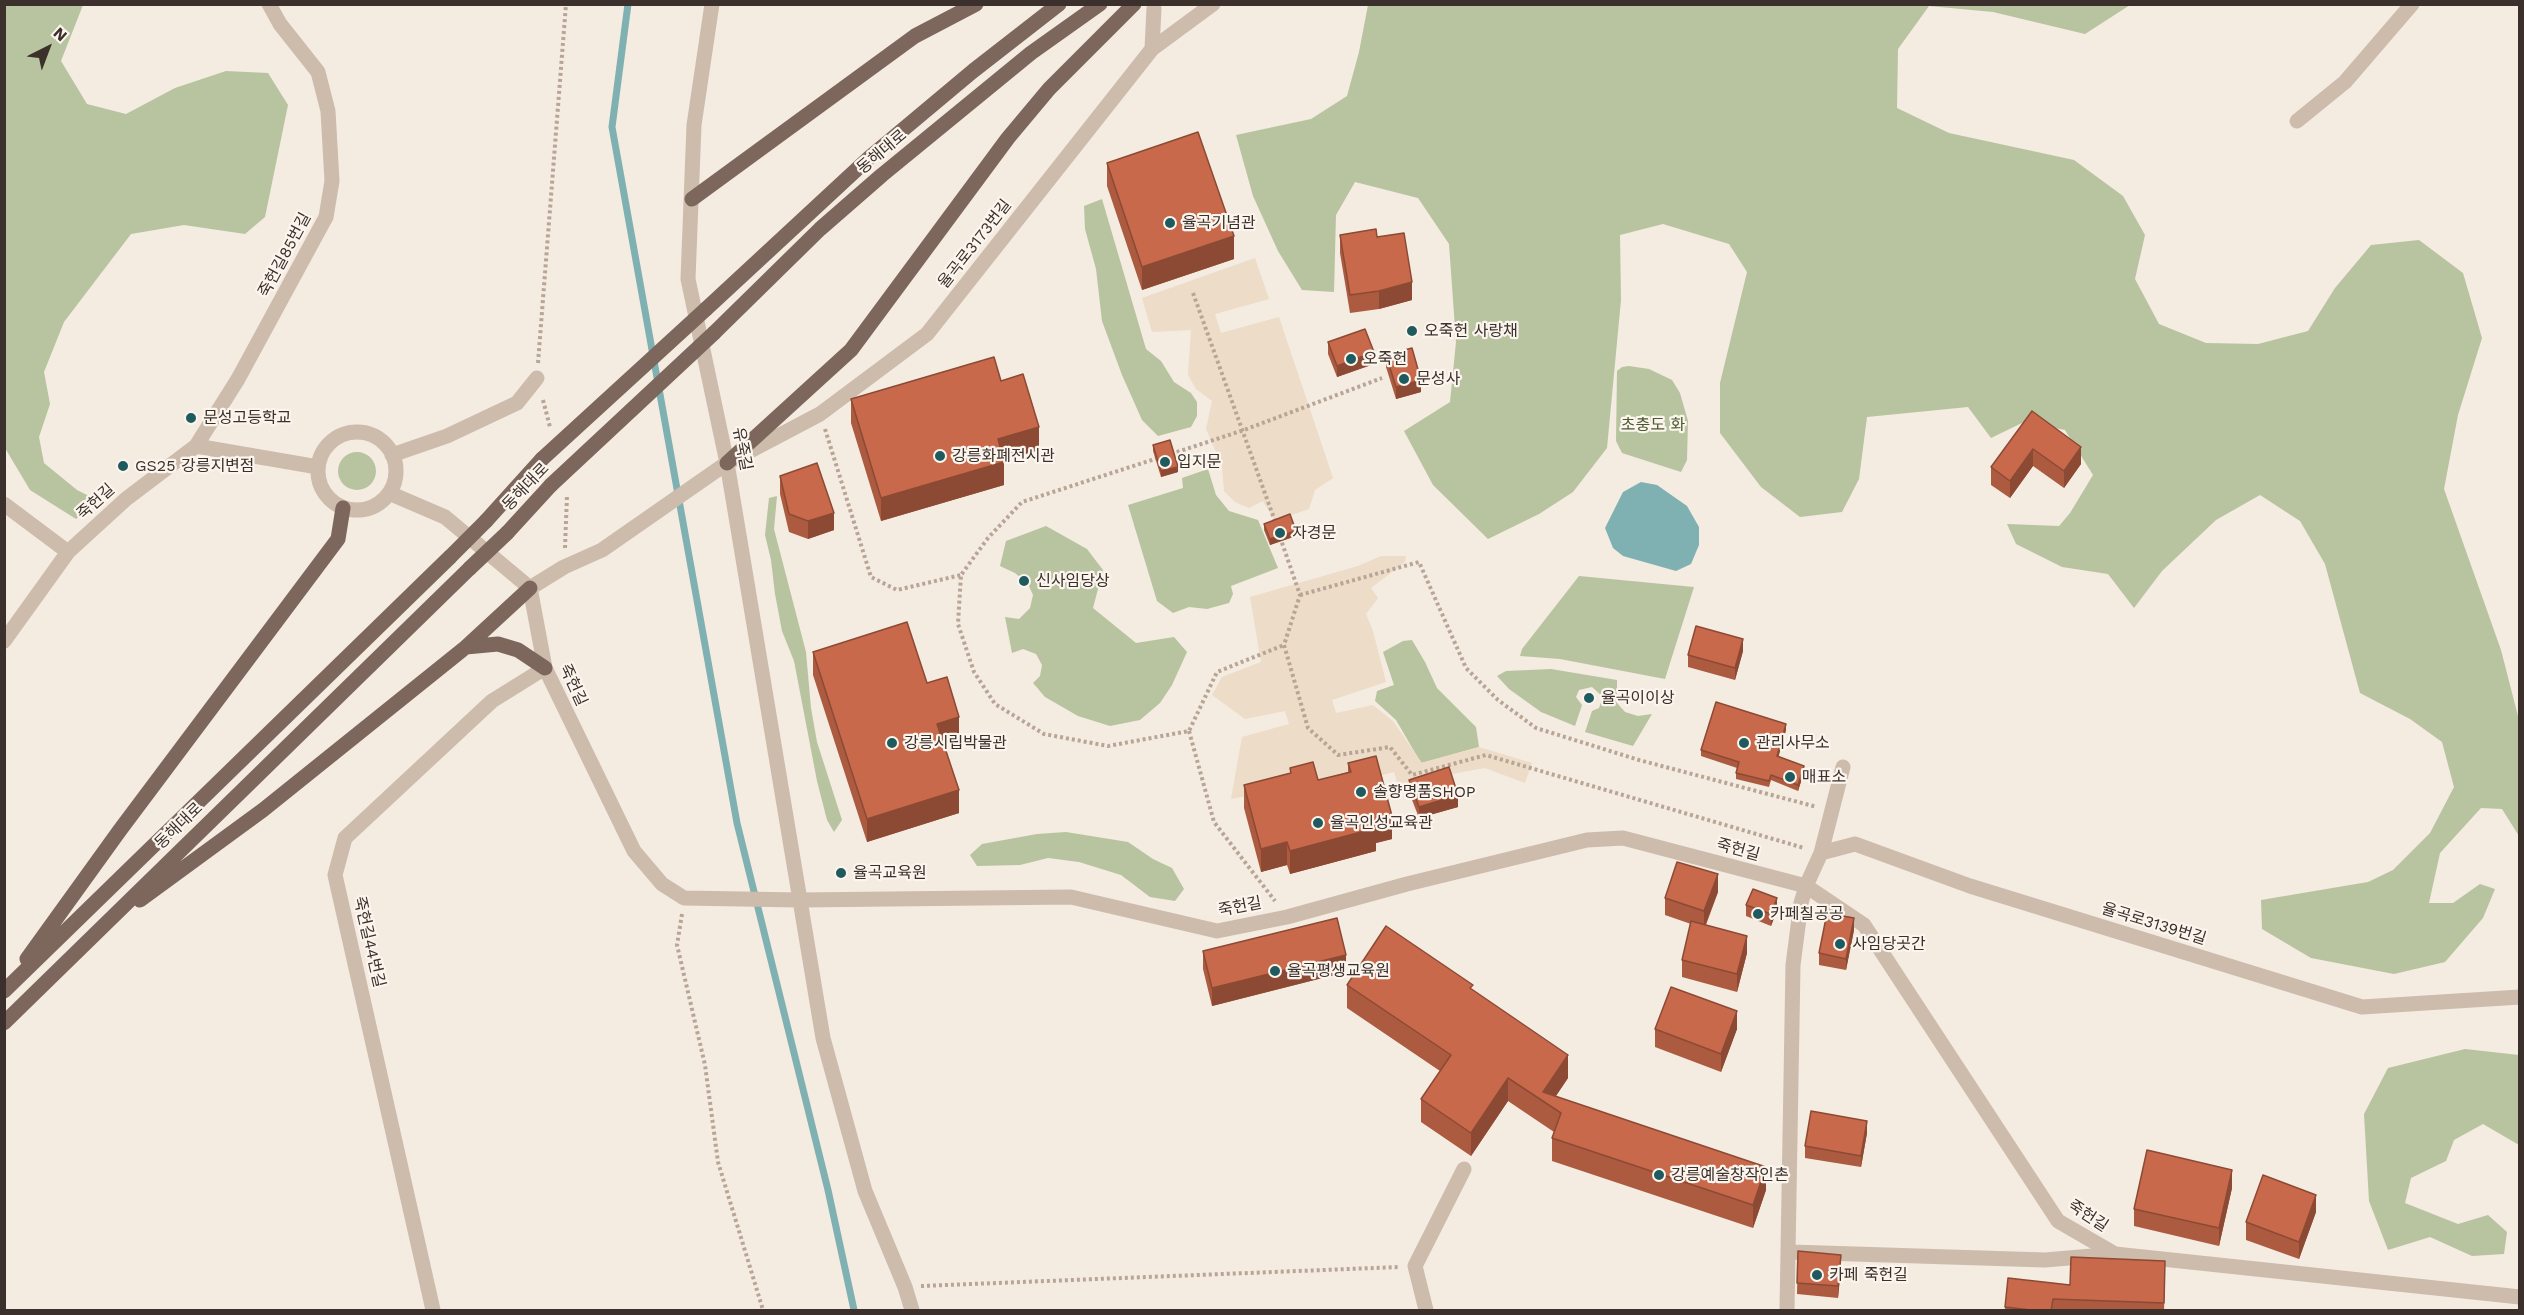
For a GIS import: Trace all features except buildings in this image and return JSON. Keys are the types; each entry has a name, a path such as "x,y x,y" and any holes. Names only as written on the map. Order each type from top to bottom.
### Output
{"main road":[{"path":"692,199 915,36 976,4"},
{"name":"동해대로","path":"4,990 450,557 542,459 869,158 973,71 1059,4"},
{"name":"동해대로","path":"4,1023 507,533 551,485 714,333 820,229 1031,53 1100,4"},
{"path":"727,463 851,350 1008,138 1049,89 1134,4"},
{"path":"4,990 120,830 338,539 343,507"},
{"path":"97,932 264,810 466,647 530,588"},
{"path":"466,647 498,644 518,650 545,668"}],"street":[{"name":"죽헌길85번길","path":"196,446 238,379 326,217 332,181 328,111 318,72 280,24 269,4"},
{"name":"유죽길","path":"712,4 694,125 688,279 727,463 823,1038 865,1191 905,1287 912,1311"},
{"name":"율곡로3173번길","path":"530,588 564,567 602,550 727,463 820,414 927,334 1152,49 1213,4"},
{"path":"2297,121 2345,82 2412,4"},
{"path":"1152,49 1154,8"},
{"path":"392,455 447,436 517,403 537,378"},
{"path":"351,433 363,433 375,437 385,444 392,455 396,468 395,481 389,493 380,503 356,510 331,501 323,490 318,466 322,454 339,437 351,433"},
{"path":"196,446 318,466"},
{"name":"죽헌길","path":"4,641 68,552 126,499 196,446"},
{"path":"389,493 445,517 530,588"},
{"path":"4,504 68,552"},
{"name":"죽헌길","path":"530,588 545,668 634,850 662,884 684,898 800,900 1071,897 1217,931 1287,917 1407,884 1587,840 1623,838 1806,886 1864,925 2058,1221 2115,1254 2520,1298"},
{"name":"죽헌길44번길","path":"433,1311 335,875 345,838 492,701 545,668"},
{"path":"1787,1311 1793,965 1806,886 1821,853 1844,767"},
{"name":"율곡로3139번길","path":"1821,853 1855,844 1970,886 2362,1008 2520,998"},
{"path":"1426,1311 1415,1266 1464,1169"},
{"path":"1788,1252 2045,1260 2115,1254"}],"path":[{"path":"552,435 537,378 566,4"},
{"path":"1193,293 1244,430 1300,595 1284,645 1308,728 1338,755 1390,747 1412,775 1486,755 1821,853"},
{"path":"1189,731 1108,746 1044,734 995,704 974,672 958,624 961,575 988,538 1022,502 1244,430 1382,378"},
{"path":"820,414 871,577 897,590 961,575"},
{"path":"564,567 567,491"},
{"path":"1300,595 1419,562 1466,668 1498,700 1536,728 1639,760 1833,811"},
{"path":"1284,645 1217,672 1189,731 1214,822 1287,917"},
{"path":"684,898 677,945 705,1065 718,1162 763,1311"},
{"path":"905,1287 1415,1266"}],"green space":[{"path":"4,5 83,5 61,61 87,104 126,114 175,88 226,71 268,73 288,105 265,217 245,234 184,225 131,234 64,322 44,372 50,404 39,437 44,463 77,490 97,500 76,519 30,490 5,448"},
{"path":"1368,5 2130,5 2085,34 1993,12 1929,6 1898,49 1897,108 1949,133 2074,160 2123,196 2145,235 2135,279 2159,324 2206,343 2258,344 2308,331 2335,288 2371,245 2419,240 2463,273 2482,338 2458,415 2444,489 2501,650 2519,720 2519,836 2502,809 2481,808 2440,853 2429,903 2453,903 2480,884 2495,889 2483,918 2445,962 2394,974 2311,958 2262,929 2261,900 2368,882 2393,870 2430,833 2454,787 2442,742 2410,719 2360,693 2325,564 2300,521 2260,495 2216,520 2162,571 2134,608 2108,574 2062,567 2016,544 2007,524 2059,526 2070,513 2093,475 2065,430 2024,422 1991,438 1968,407 1867,417 1859,479 1842,512 1800,517 1761,487 1720,433 1720,383 1747,272 1729,244 1663,224 1620,235 1621,300 1607,448 1573,492 1539,514 1488,539 1433,485 1404,431 1450,402 1456,342 1449,244 1418,198 1355,182 1336,215 1334,292 1302,290 1278,251 1253,196 1236,135 1311,119 1347,96"},
{"path":"1102,199 1146,349 1161,361 1174,382 1191,393 1197,402 1197,416 1191,427 1158,436 1142,420 1122,375 1102,321 1096,269 1085,229 1084,206"},
{"name":"초충도 화","path":"1629,366 1649,369 1672,380 1680,393 1688,421 1687,460 1681,472 1622,453 1616,441 1617,371"},
{"path":"357,452 371,457 376,471 371,485 357,490 343,485 338,471 343,457"},
{"path":"1208,469 1216,495 1229,511 1258,520 1278,568 1231,586 1233,594 1229,603 1207,609 1189,607 1173,613 1157,601 1128,505 1183,488 1182,478"},
{"path":"777,496 774,529 806,652 811,708 817,742 842,820 834,832 827,820 817,781 794,661 782,631 775,594 765,535 769,498"},
{"path":"1046,526 1087,549 1103,570 1093,608 1136,643 1174,637 1187,652 1172,685 1160,703 1140,720 1110,726 1078,716 1045,697 1033,683 1040,676 1042,665 1036,654 1023,649 1012,653 1005,617 1019,619 1030,608 1033,595 1028,584 1015,573 1000,566 1006,541"},
{"path":"1579,576 1694,587 1665,679 1560,659 1520,656 1522,649"},
{"path":"1412,640 1437,688 1476,727 1479,747 1421,763 1396,720 1375,701 1377,691 1394,685 1383,652 1403,641"},
{"path":"1551,669 1617,680 1617,703 1625,712 1638,716 1652,714 1633,746 1585,732 1592,711 1599,708 1603,697 1592,687 1579,690 1576,697 1582,705 1575,726 1541,712 1509,689 1497,676 1506,671"},
{"path":"1066,832 1128,842 1153,859 1172,868 1184,889 1175,901 1150,897 1121,875 1079,862 1048,858 1020,865 977,866 970,855 982,844 1037,834"},
{"path":"2465,1049 2519,1055 2519,1145 2483,1124 2454,1140 2446,1161 2411,1178 2405,1203 2458,1224 2488,1215 2507,1232 2504,1254 2472,1256 2430,1237 2388,1250 2369,1201 2364,1114 2388,1068"}],"shaded area":[{"path":"1255,258 1269,299 1215,314 1221,333 1279,317 1333,478 1315,490 1309,509 1275,521 1263,501 1249,508 1235,502 1224,491 1222,465 1206,429 1212,401 1196,389 1188,375 1191,330 1152,332 1142,298"},
{"path":"1381,556 1406,556 1405,562 1371,588 1378,598 1366,614 1373,631 1386,682 1332,700 1336,713 1373,705 1393,721 1422,763 1479,747 1532,763 1525,783 1485,768 1399,788 1394,772 1319,791 1315,783 1231,799 1242,737 1289,724 1285,711 1245,719 1212,695 1222,677 1261,662 1250,597 1358,566"}],"water":[{"path":"1641,482 1657,485 1687,506 1699,527 1699,545 1691,564 1676,571 1623,556 1613,548 1605,528 1623,492"}],"waterway":[{"path":"628,4 612,127 737,823 828,1190 854,1310"}],"place":[{"name":"율곡기념관","path":"1170,223"},
{"name":"오죽헌 사랑채","path":"1412,331"},
{"name":"오죽헌","path":"1351,359"},
{"name":"문성사","path":"1404,379"},
{"name":"문성고등학교","path":"191,418"},
{"name":"강릉화폐전시관","path":"940,456"},
{"name":"입지문","path":"1165,462"},
{"name":"GS25 강릉지변점","path":"123,466"},
{"name":"자경문","path":"1280,533"},
{"name":"신사임당상","path":"1024,581"},
{"name":"율곡이이상","path":"1589,698"},
{"name":"강릉시립박물관","path":"892,743"},
{"name":"관리사무소","path":"1744,743"},
{"name":"매표소","path":"1790,777"},
{"name":"솔향명품SHOP","path":"1361,792"},
{"name":"율곡인성교육관","path":"1318,823"},
{"name":"율곡교육원","path":"841,873"},
{"name":"카페칠공공","path":"1758,914"},
{"name":"사임당곳간","path":"1840,944"},
{"name":"율곡평생교육원","path":"1275,971"},
{"name":"강릉예술창작인촌","path":"1659,1175"},
{"name":"카페 죽헌길","path":"1817,1275"}]}
